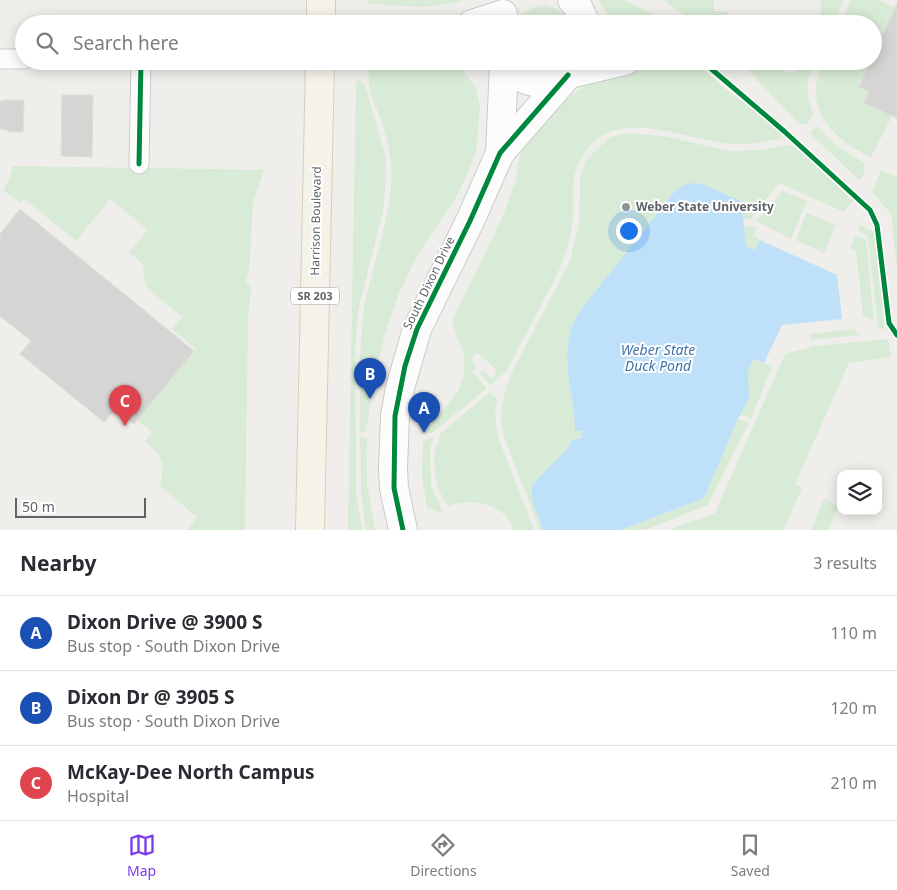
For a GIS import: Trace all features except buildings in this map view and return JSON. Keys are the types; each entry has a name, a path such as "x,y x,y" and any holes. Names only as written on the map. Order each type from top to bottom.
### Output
{"main road":[{"path":"320,15 321,0"},
{"name":"Harrison Boulevard","path":"310,530 320,70"}],"street":[{"path":"492,15 506,9"},
{"path":"0,59 15,59"},
{"path":"140,164 141,70"},
{"name":"South Dixon Drive","path":"500,153 502,70"},
{"path":"511,70 523,79 538,83 553,82 573,70"},
{"name":"South Dixon Drive","path":"403,530 394,488 395,416 406,366 417,329 478,205 500,153 573,70"}],"green space":[{"path":"369,0 463,0 441,5 394,6 367,3"},
{"path":"599,0 624,0 654,15 609,15"},
{"path":"664,0 714,0 714,11 728,12 728,15 683,15"},
{"path":"821,0 843,0 837,15 820,15"},
{"path":"851,0 878,0 897,9 892,14 882,36 882,15 845,15"},
{"path":"545,5 567,15 521,15 527,10"},
{"path":"462,70 475,86 480,106 476,153 458,194 418,254 399,293 386,331 374,377 366,431 360,433 360,354 364,306 385,223 392,175 384,128 370,92 368,71"},
{"path":"626,70 704,70 724,88 778,127 782,134 781,139 732,144 663,130 624,128 606,134 591,145 578,165 574,178 572,225 561,266 507,370 490,385 479,372 483,371 494,379 496,369 478,353 474,355 472,360 477,367 472,372 487,388 432,433 425,432 453,399 462,381 464,357 454,329 453,319 502,218 516,180 520,156 526,142 555,106 588,84"},
{"path":"748,70 784,70 784,72 795,72 795,70 812,70 809,76 808,96 813,116 806,124 799,124"},
{"path":"820,70 867,70 859,87 869,92 864,103 892,116 871,157 844,141 824,120 818,107 816,93"},
{"path":"359,80 365,86 386,159 383,211 358,311 355,351 356,493 362,530 348,530 356,84"},
{"path":"817,126 837,146 864,163 865,170 861,180 810,133"},
{"path":"625,133 664,136 728,151 762,150 784,145 793,146 807,156 854,199 844,212 779,183 751,219 743,220 741,201 716,190 700,185 691,185 675,191 579,312 572,327 568,341 568,370 576,431 582,430 582,439 573,439 567,449 532,485 531,497 543,530 540,530 505,439 501,421 502,404 510,376 570,261 579,223 580,179 586,160 609,138"},
{"path":"13,166 264,170 253,203 249,271 246,281 251,288 248,320 245,530 187,530 197,517 160,486 162,460 145,441 152,432 137,420 196,349 172,329 182,317 147,288 143,264 129,252 148,230 110,199 76,241 23,198 20,203 3,190 9,180"},
{"path":"881,170 897,177 897,267 891,214 872,192"},
{"path":"782,191 807,201 791,239 756,221"},
{"path":"806,213 836,225 824,253 796,240"},
{"path":"860,225 874,232 885,330 878,327 868,236 858,231"},
{"path":"751,226 757,228 754,236 760,240 755,250 746,246 744,227"},
{"path":"855,235 866,240 874,320 863,315 856,251 850,248"},
{"path":"853,329 861,335 811,340 810,334"},
{"path":"888,339 891,357 849,363 795,484 802,488 784,530 669,530 715,513 785,354 815,346"},
{"path":"753,359 772,366 751,419 740,414 749,399 747,372"},
{"path":"490,392 497,399 495,415 498,437 534,530 514,530 506,516 500,511 479,503 471,502 449,506 438,487 434,457 439,435"},
{"path":"738,419 749,423 708,505 645,530 621,530 704,498"},
{"path":"360,436 367,438 367,483 375,530 366,530 361,492"},
{"path":"434,437 430,449 431,486 443,511 440,512 427,508 422,477 423,440"},
{"path":"824,499 837,505 837,510 828,530 811,530"}],"water":[{"name":"Weber State Duck Pond","path":"693,183 705,185 741,201 746,246 755,250 760,240 837,275 842,319 782,325 764,363 753,359 748,372 749,399 738,419 704,498 621,530 543,530 531,497 532,485 567,449 573,439 582,439 582,431 575,431 568,371 568,342 572,327 579,312 675,191 682,186"}],"cycle path":[{"path":"139,164 141,70"},
{"path":"713,70 785,132 870,210 877,225 889,323 897,335"},
{"path":"403,530 394,488 395,416 405,366 417,329 470,221 500,153 568,75"}],"place":[{"name":"Weber State University","path":"626,207"},
{"name":"Dixon Dr @ 3905 S","path":"370,399"},
{"name":"McKay-Dee North Campus","path":"125,426"},
{"name":"Dixon Drive @ 3900 S","path":"424,433"}]}
